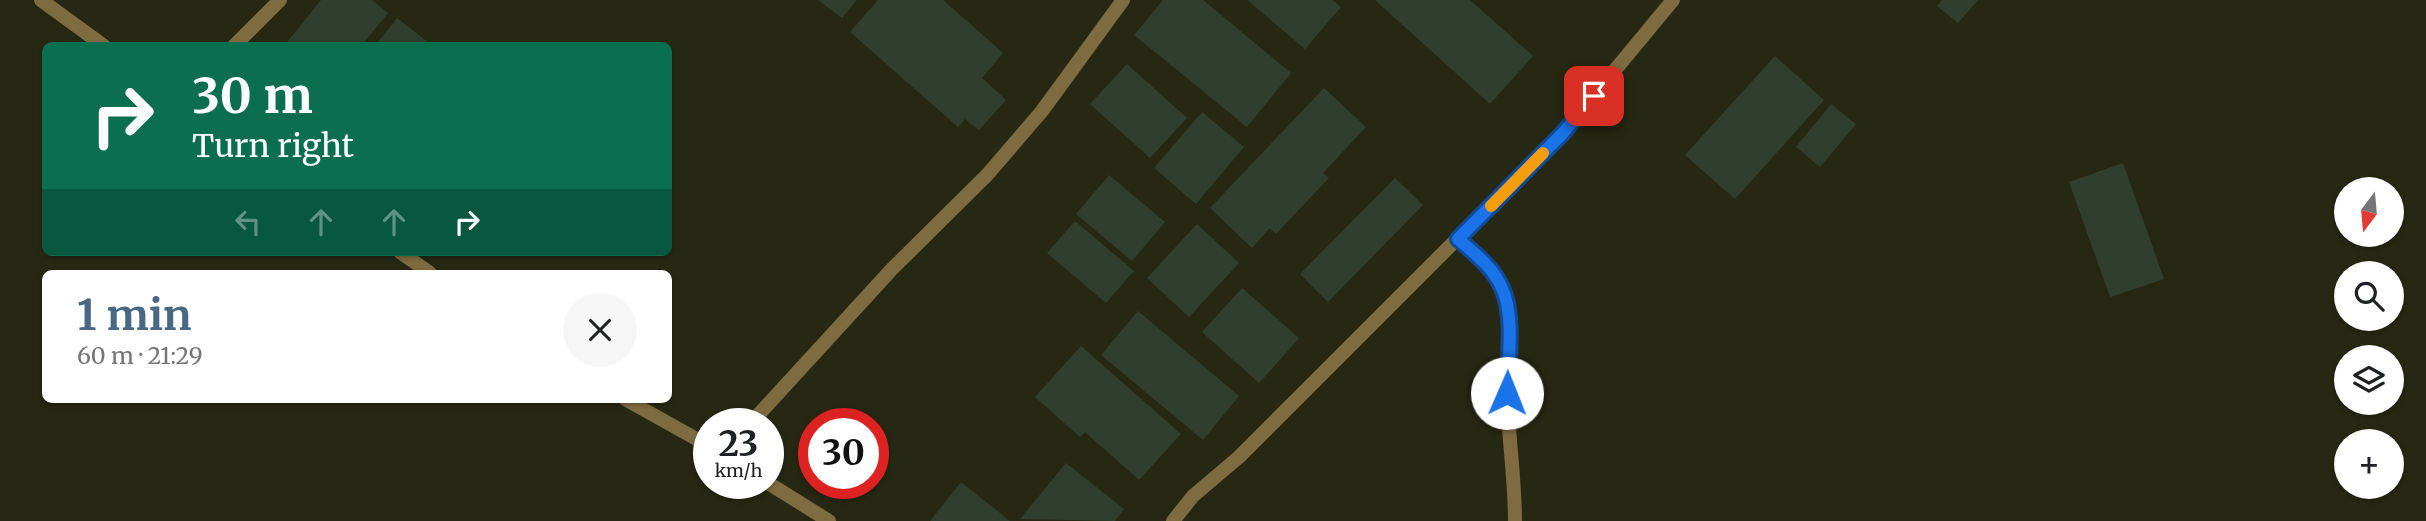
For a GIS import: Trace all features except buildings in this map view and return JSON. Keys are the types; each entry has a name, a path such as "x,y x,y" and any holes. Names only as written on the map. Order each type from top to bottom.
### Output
{"street":[{"path":"41,0 99,42"},
{"path":"238,42 280,0"},
{"path":"765,408 892,269 987,176 1042,111 1123,0"},
{"path":"1172,521 1193,496 1240,457 1562,134 1673,0"},
{"path":"1458,239 1486,264 1503,289 1508,316 1507,393 1515,521"},
{"path":"406,256 426,270"},
{"path":"632,403 693,437"},
{"path":"784,493 829,521"}],"slow traffic":[{"path":"1491,206 1543,153"}],"route":[{"path":"1507,393 1508,316 1503,289 1486,264 1458,239 1562,134 1594,96"}]}
